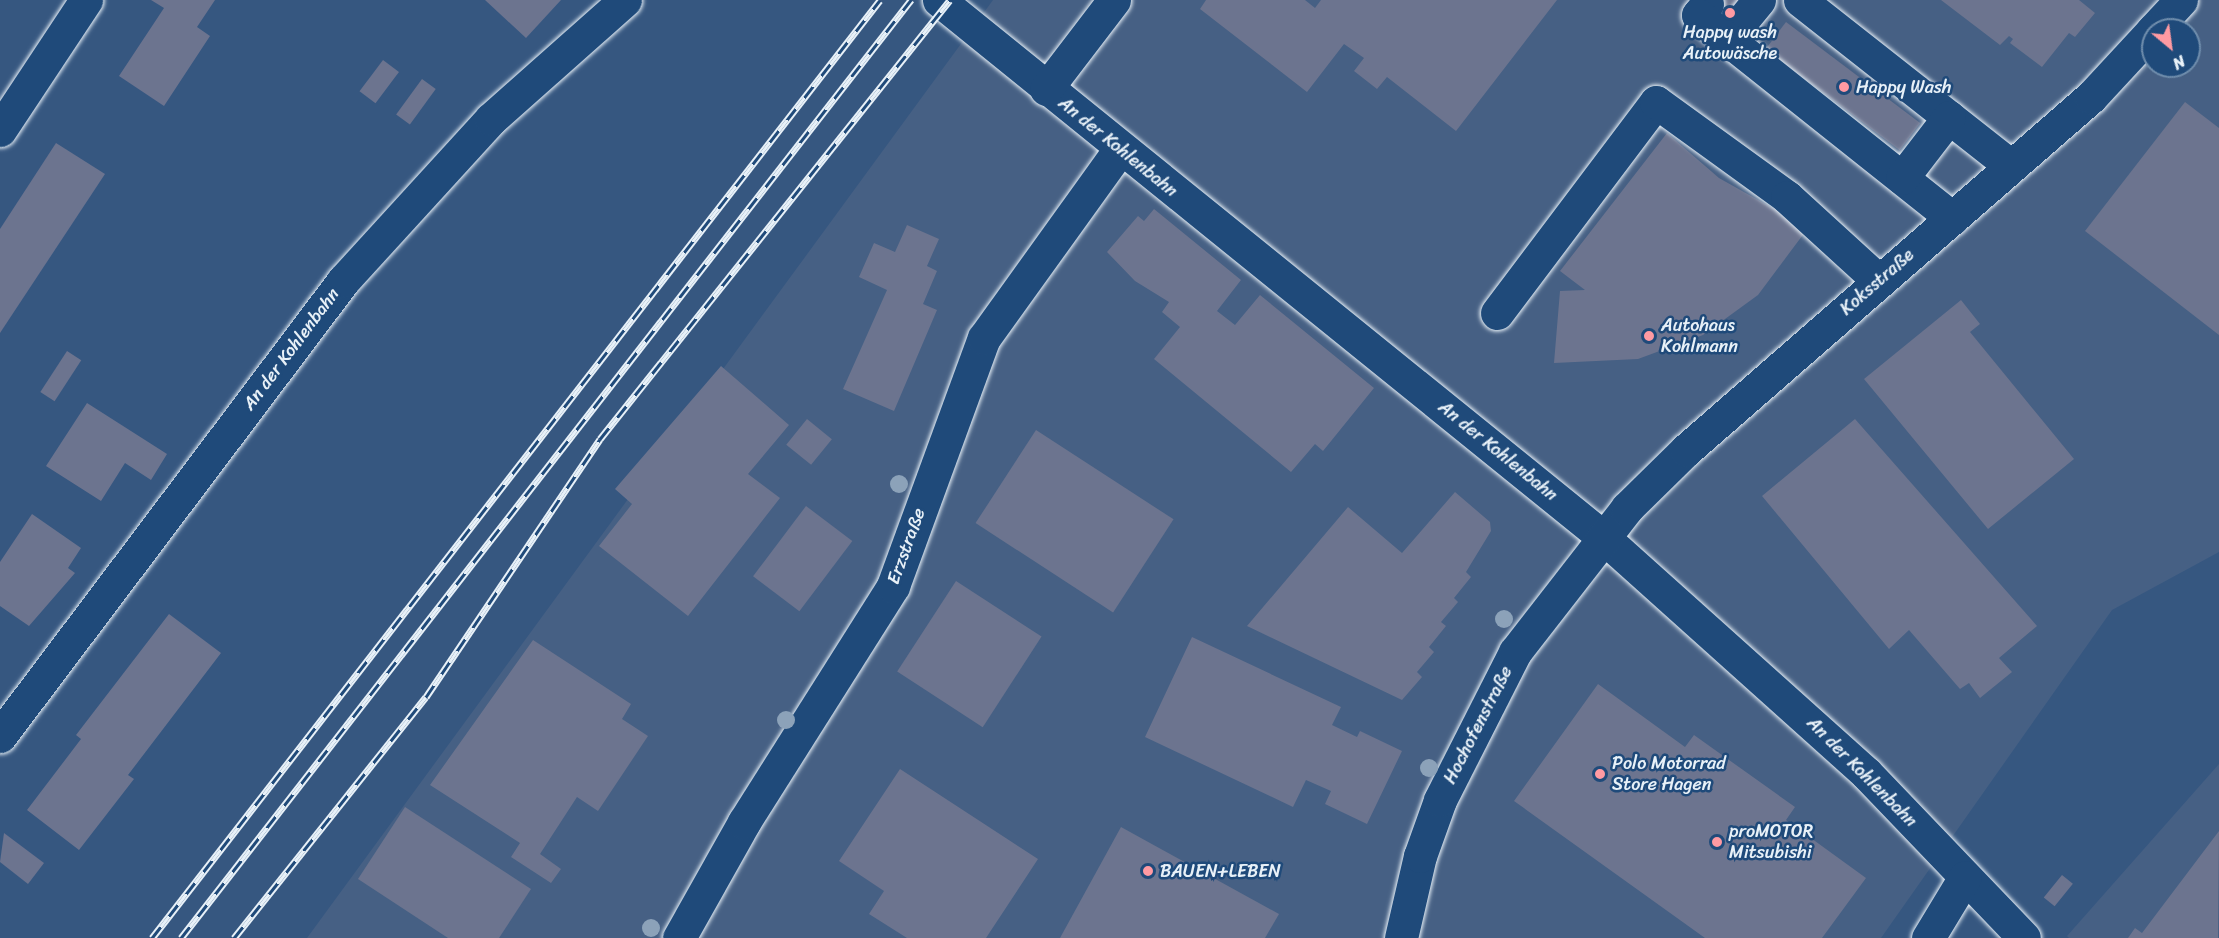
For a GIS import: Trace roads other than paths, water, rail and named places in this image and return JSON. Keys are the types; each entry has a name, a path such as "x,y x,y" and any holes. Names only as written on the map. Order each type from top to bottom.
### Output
{"street":[{"path":"0,130 86,0"},
{"name":"An der Kohlenbahn","path":"0,736 343,281 491,119 625,0"},
{"name":"An der Kohlenbahn","path":"939,0 1119,150 1603,537 1780,691 2024,938"},
{"path":"1046,89 1114,0"},
{"path":"1727,39 1759,0"},
{"path":"1800,0 2011,166"},
{"name":"Koksstraße","path":"2164,18 2181,0"},
{"path":"1702,9 1727,39 1952,218"},
{"name":"Koksstraße","path":"1603,537 1686,450 2091,97 2141,43"},
{"path":"1497,313 1656,102 1787,197 1879,281"},
{"path":"1902,178 1949,117"},
{"name":"Erzstraße","path":"679,938 744,822 893,586 984,338 1119,150"},
{"name":"Hochofenstraße","path":"1401,938 1420,856 1440,800 1515,652 1603,537"},
{"path":"1928,938 1965,877"}],"railway":[{"path":"152,938 880,0"},
{"path":"181,938 911,0"},
{"path":"234,938 426,697 600,439 950,0"}],"place":[{"name":"Happy wash Autowäsche","path":"1730,13"},
{"name":"Happy Wash","path":"1844,87"},
{"name":"Autohaus Kohlmann","path":"1649,336"},
{"name":"Polo Motorrad Store Hagen","path":"1600,774"},
{"name":"proMOTOR Mitsubishi","path":"1717,842"},
{"name":"BAUEN+LEBEN","path":"1148,871"}]}
